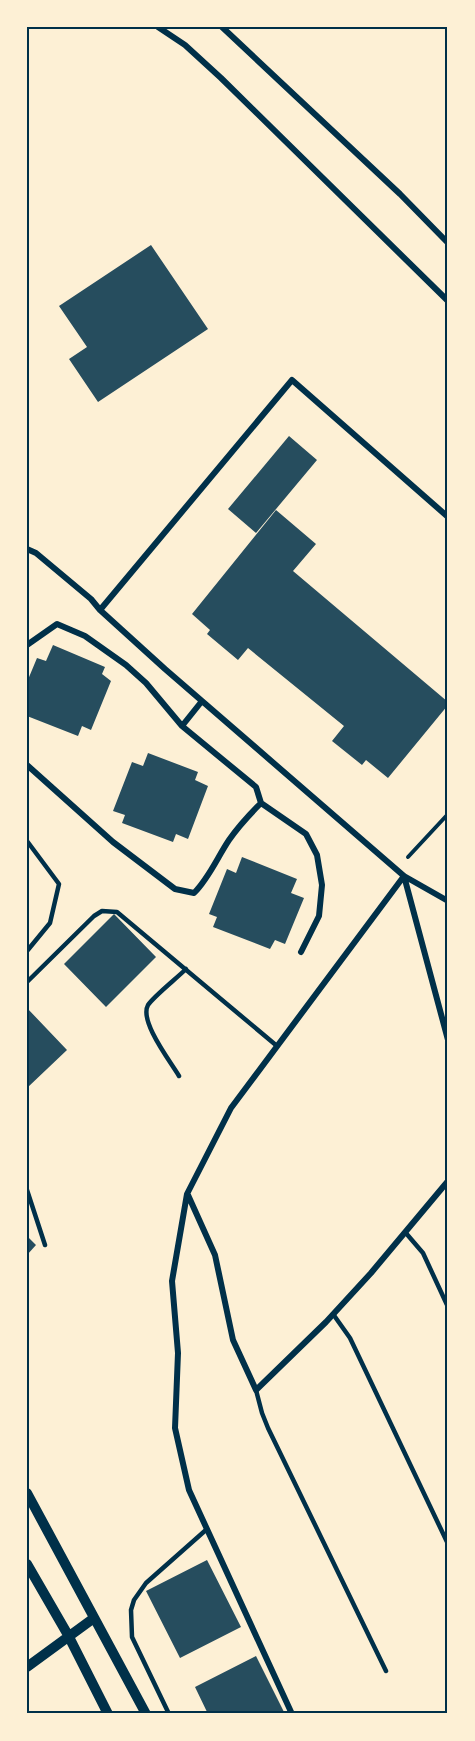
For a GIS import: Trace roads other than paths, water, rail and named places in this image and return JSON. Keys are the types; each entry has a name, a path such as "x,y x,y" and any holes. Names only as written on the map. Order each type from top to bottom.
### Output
{"street":[{"path":"158,27 185,45 221,78 448,301"},
{"path":"222,27 400,194 448,243"},
{"path":"100,610 292,380 448,517"},
{"path":"27,549 36,553 81,591 202,701 396,870 448,901"},
{"path":"27,645 57,624 85,636 126,664 146,683 182,726 256,788 261,803 306,834 317,855 322,885 319,916 301,952"},
{"path":"182,726 202,701"},
{"path":"27,765 113,842 176,889 194,893 206,881 246,818 261,803"},
{"path":"404,876 448,1040"},
{"path":"292,1714 189,1490 176,1428 178,1353 172,1281 187,1194 231,1108 404,876"},
{"path":"187,1194 215,1255 233,1340 256,1390 333,1314 448,1181"},
{"path":"27,1493 146,1714"},
{"path":"27,1564 68,1635 108,1714"},
{"path":"27,1667 94,1618"}],"lane":[{"path":"27,842 59,884 50,923 27,951"},
{"path":"27,982 94,916 111,911 122,915 277,1046"},
{"path":"179,1076 150,1028 146,1015 148,1005 186,969"},
{"path":"27,1190 45,1245"},
{"path":"405,1232 423,1253 448,1307"},
{"path":"333,1314 350,1338 448,1545"},
{"path":"256,1390 268,1428 386,1671"},
{"path":"169,1714 132,1637 131,1610 134,1600 146,1583 207,1529"}]}
